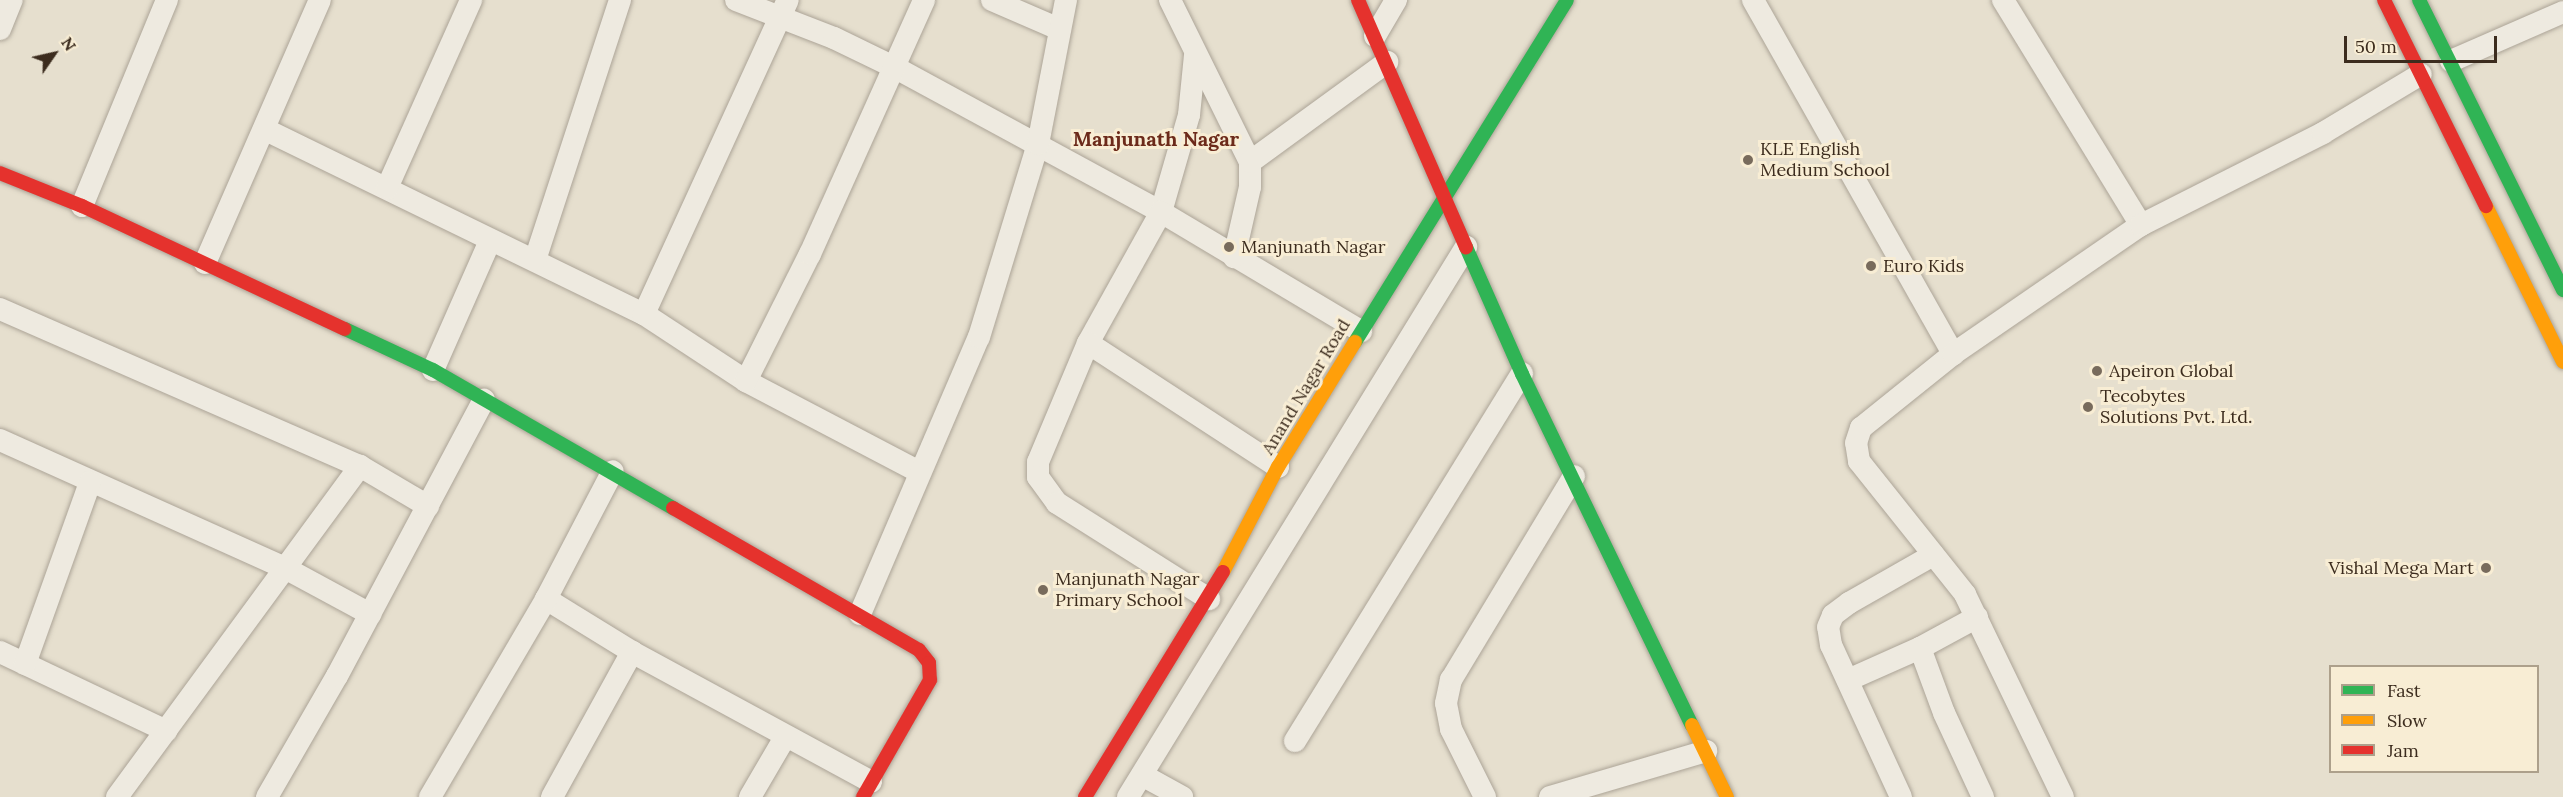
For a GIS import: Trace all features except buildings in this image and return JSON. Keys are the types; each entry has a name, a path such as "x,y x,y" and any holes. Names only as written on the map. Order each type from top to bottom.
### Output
{"street":[{"path":"0,28 12,0"},
{"path":"82,206 167,0"},
{"path":"205,263 320,0"},
{"path":"387,188 471,0"},
{"path":"535,260 620,0"},
{"path":"736,0 785,9 896,68 1161,212 1360,332"},
{"path":"746,381 896,68 924,0"},
{"path":"992,0 1059,29"},
{"path":"860,614 919,472 979,337 1038,144 1066,0"},
{"path":"1170,0 1195,55 1250,162 1250,188 1234,257"},
{"path":"1358,0 1522,374 1574,477 1727,797"},
{"path":"1375,36 1396,0"},
{"name":"Anand Nagar Road","path":"1085,797 1209,599 1278,467 1567,0"},
{"path":"1753,0 1953,354"},
{"path":"2003,0 2141,225"},
{"path":"2384,0 2563,362"},
{"path":"2419,0 2563,290"},
{"path":"644,314 785,9"},
{"path":"2451,61 2563,12"},
{"path":"1195,55 1188,115 1161,212 1088,343 1038,462 1038,477 1057,503 1209,599"},
{"path":"1250,162 1386,62"},
{"path":"2056,795 1977,617 1933,555 1871,480 1859,461 1856,443 1861,428 1953,354 2141,225 2323,133 2421,74"},
{"path":"264,129 387,188 490,242 535,260 644,314 746,381 919,472"},
{"path":"0,173 82,206 433,370 613,471 919,650 929,663 930,681 867,790 785,737 633,652 546,599"},
{"path":"433,370 490,242"},
{"path":"1128,797 1466,247"},
{"path":"0,309 360,466 428,506"},
{"path":"1088,343 1278,467"},
{"path":"1295,741 1522,374"},
{"path":"275,794 484,400"},
{"path":"0,440 285,568 370,614"},
{"path":"117,797 360,466"},
{"path":"430,797 546,599 613,471"},
{"path":"1485,797 1451,729 1446,703 1451,680 1574,477"},
{"path":"25,664 90,482"},
{"path":"1901,797 1831,645 1828,627 1833,615 1933,555"},
{"path":"1848,680 1920,648 1977,617"},
{"path":"1920,648 1944,713 1983,797"},
{"path":"0,652 166,731"},
{"path":"552,797 633,652"},
{"path":"750,797 785,737"},
{"path":"1560,795 1706,751"},
{"path":"1142,775 1182,797"}],"traffic: fast":[{"path":"1355,342 1567,0"},
{"path":"2419,0 2563,290"},
{"path":"1466,247 1522,374 1692,725"},
{"path":"345,329 433,370 673,508"}],"traffic: slow":[{"path":"2486,206 2563,362"},
{"path":"1223,572 1278,467 1355,342"},
{"path":"1692,725 1727,797"}],"traffic: jam":[{"path":"1358,0 1466,247"},
{"path":"2384,0 2486,206"},
{"path":"0,173 82,206 345,329"},
{"path":"673,508 919,650 929,663 930,680 863,797"},
{"path":"1085,797 1223,572"}],"place":[{"name":"KLE English Medium School","path":"1748,160"},
{"name":"Manjunath Nagar","path":"1229,247"},
{"name":"Euro Kids","path":"1871,266"},
{"name":"Apeiron Global","path":"2097,371"},
{"name":"Tecobytes Solutions Pvt. Ltd.","path":"2088,407"},
{"name":"Vishal Mega Mart","path":"2486,568"},
{"name":"Manjunath Nagar Primary School","path":"1043,590"}],"district":[{"name":"Manjunath Nagar","path":"1156,138"}]}
